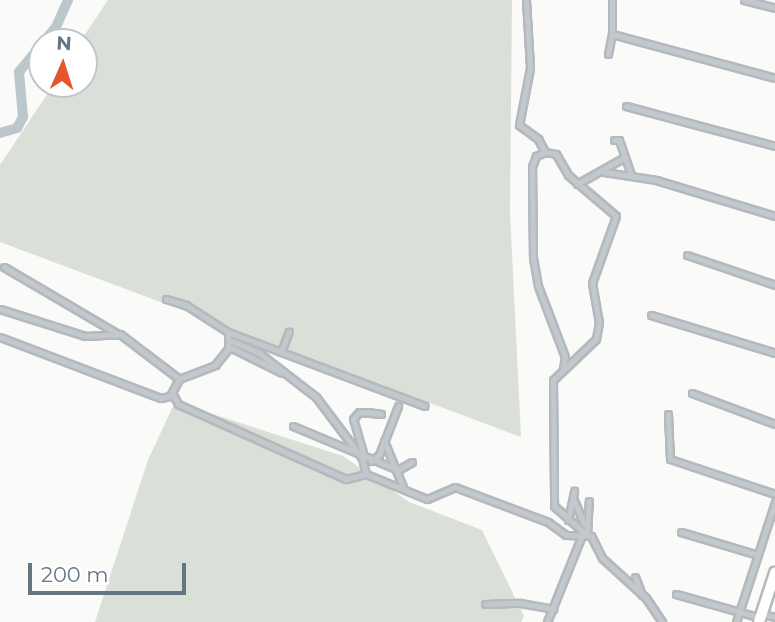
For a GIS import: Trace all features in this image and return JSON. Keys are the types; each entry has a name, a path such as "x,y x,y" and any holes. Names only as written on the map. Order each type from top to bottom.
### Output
{"highway":[{"path":"761,618 775,576"}],"street":[{"path":"526,0 530,68 519,125 538,139 545,152"},
{"path":"608,54 611,0"},
{"path":"744,0 775,8"},
{"path":"611,34 775,78"},
{"path":"626,106 775,146"},
{"path":"614,140 619,140 631,175"},
{"path":"563,369 565,357 538,286 533,259 532,167 536,156 545,152 556,154 577,184 611,209 616,221 592,283 599,323 596,339 586,354 563,369 553,380 554,506 584,535 610,567 642,595 662,622"},
{"path":"577,184 604,172 625,157"},
{"path":"604,172 631,175 775,216"},
{"path":"687,255 775,285"},
{"path":"4,267 118,334 179,379"},
{"path":"166,299 186,304 228,332 425,406"},
{"path":"0,309 85,336 118,334"},
{"path":"651,316 775,353"},
{"path":"281,352 289,331"},
{"path":"0,337 162,398 172,393 179,379 215,365 225,355 229,343 228,332"},
{"path":"229,343 236,352 284,374"},
{"path":"229,343 259,354 316,397 366,465 366,474"},
{"path":"225,355 236,352"},
{"path":"172,393 178,404 351,480 366,474 427,499 455,487 548,522 566,535 584,535"},
{"path":"692,393 775,424"},
{"path":"366,465 373,460 384,441 398,406"},
{"path":"363,453 353,419 359,412 368,412"},
{"path":"668,414 670,459 775,494"},
{"path":"293,426 356,450 398,470"},
{"path":"384,441 398,470 403,488"},
{"path":"398,470 412,462"},
{"path":"568,520 574,495 586,528"},
{"path":"547,622 584,535 589,501"},
{"path":"736,622 775,502"},
{"path":"681,531 758,555"},
{"path":"635,576 642,595"},
{"path":"676,594 761,618 775,617"},
{"path":"485,604 520,603 553,609"}],"shaded area":[{"path":"108,0 512,0 510,212 521,437 0,242 0,165 45,98 98,98 98,28 89,28"},
{"path":"175,402 343,456 409,502 482,530 524,616 521,622 95,622 148,460"}],"waterway":[{"path":"0,133 17,128 23,117 19,72 56,27 68,0"}]}
